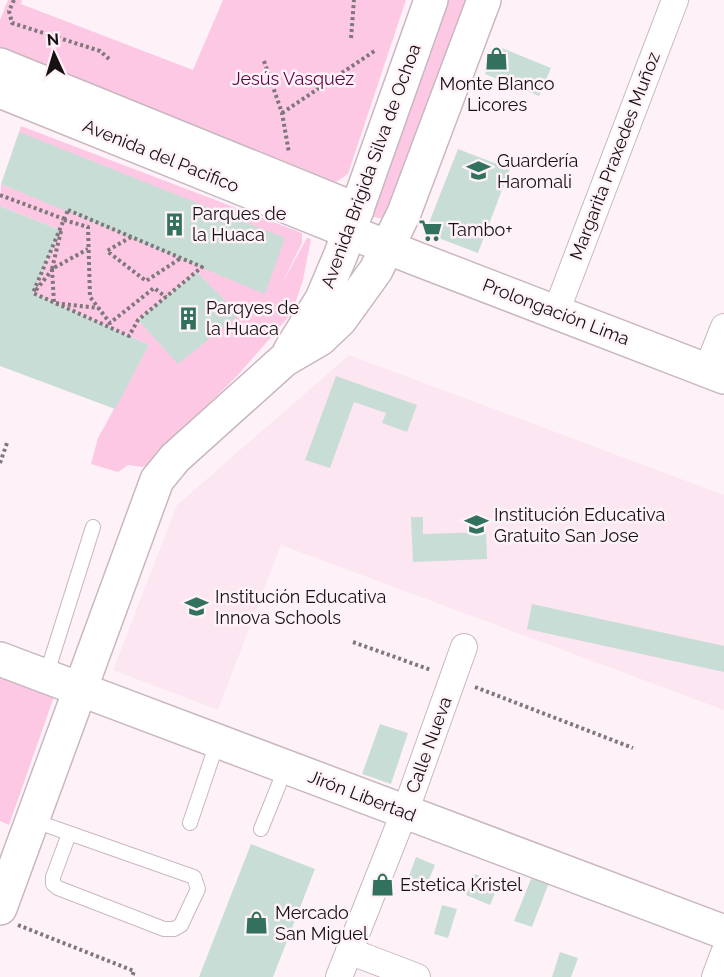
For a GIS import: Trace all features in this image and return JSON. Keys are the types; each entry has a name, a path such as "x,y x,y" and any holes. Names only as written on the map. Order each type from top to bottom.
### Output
{"street":[{"name":"Avenida Brigida Silva de Ochoa","path":"284,360 322,299 353,220 431,0"},
{"name":"Avenida Brigida Silva de Ochoa","path":"5,915 33,821 157,480 175,458 284,360 320,339 340,320 376,270 404,213 484,0"},
{"name":"Margarita Praxedes Muñoz","path":"556,312 675,0"},
{"name":"Avenida del Pacifico","path":"1,75 353,220"},
{"name":"Avenida del Pacifico","path":"1,75 295,184 353,220 388,247"},
{"name":"Prolongación Lima","path":"388,247 716,374"},
{"path":"716,374 724,327"},
{"name":"Calle Nueva","path":"339,977 404,812 464,647"},
{"name":"Jirón Libertad","path":"0,659 724,932"},
{"path":"350,951 417,977"},
{"path":"715,977 724,953"}],"lane":[{"path":"46,676 93,527"},
{"path":"190,823 218,740"},
{"path":"261,829 286,767"},
{"path":"33,821 194,877 198,889 181,925 174,929 164,929 53,884 53,877 69,834"}],"path":[{"path":"14,0 9,11 12,23 100,51 109,59"},
{"path":"351,38 354,0"},
{"path":"282,113 376,50"},
{"path":"264,61 282,113 295,184"},
{"path":"0,195 88,226 90,297 110,323 154,288 166,297"},
{"path":"68,210 202,267 138,320 129,336 33,293 68,210"},
{"path":"54,303 52,269 64,219"},
{"path":"131,237 107,251 146,281 181,258"},
{"path":"33,293 52,269 88,249"},
{"path":"54,303 99,308"},
{"path":"0,463 7,443"},
{"path":"353,642 633,748"},
{"path":"5,915 134,971 132,977"}],"shaded area":[{"name":"Institución Educativa Gratuito San Jose","path":"349,355 724,495 724,710 281,545 218,710 113,670 177,505"}],"green space":[{"name":"Jesús Vasquez","path":"8,0 22,0 21,4 193,70 223,0 406,0 348,174 336,182 0,48 0,20"},
{"path":"445,0 473,0 394,216 383,219 374,217 370,211"},
{"path":"21,126 302,233 302,243 281,285 307,238 311,239 303,280 292,313 238,375 144,467 128,465 118,472 91,464 98,438 149,345 33,293 60,230 0,206 1,184 68,210 19,132","holes":["197,272 239,315 178,363 138,320"]},
{"path":"0,668 57,688 9,825 0,821"}],"building":[{"path":"497,46 551,68 539,96 485,74"},
{"name":"Parques de la Huaca","path":"19,132 285,238 265,294 1,184"},
{"path":"458,149 510,169 478,253 425,233"},
{"path":"0,206 60,230 33,293 149,345 115,409 0,366"},
{"name":"Parqyes de la Huaca","path":"197,272 239,315 178,364 138,320"},
{"path":"336,376 417,405 407,432 382,423 386,413 354,402 330,468 305,460"},
{"path":"411,517 423,517 423,534 486,532 487,559 413,562"},
{"path":"532,604 724,646 724,672 527,629"},
{"path":"380,724 408,733 391,784 362,774"},
{"name":"Mercado San Miguel","path":"251,844 315,869 273,977 199,977"},
{"path":"416,857 435,865 424,891 406,884"},
{"path":"475,874 499,884 490,905 466,895"},
{"path":"531,879 550,880 532,927 514,921"},
{"path":"442,905 457,909 448,938 434,934"},
{"path":"560,952 578,958 571,977 552,977"}],"place":[{"name":"Monte BIanco Licores","path":"497,58"},
{"name":"Guardería Haromali","path":"479,171"},
{"name":"Parques de la Huaca","path":"174,224"},
{"name":"Tambo+","path":"430,230"},
{"name":"Parqyes de la Huaca","path":"188,318"},
{"name":"Institución Educativa Gratuito San Jose","path":"476,525"},
{"name":"Institución Educativa Innova Schools","path":"197,607"},
{"name":"Estetica Kristel","path":"382,885"},
{"name":"Mercado San Miguel","path":"257,923"}]}
